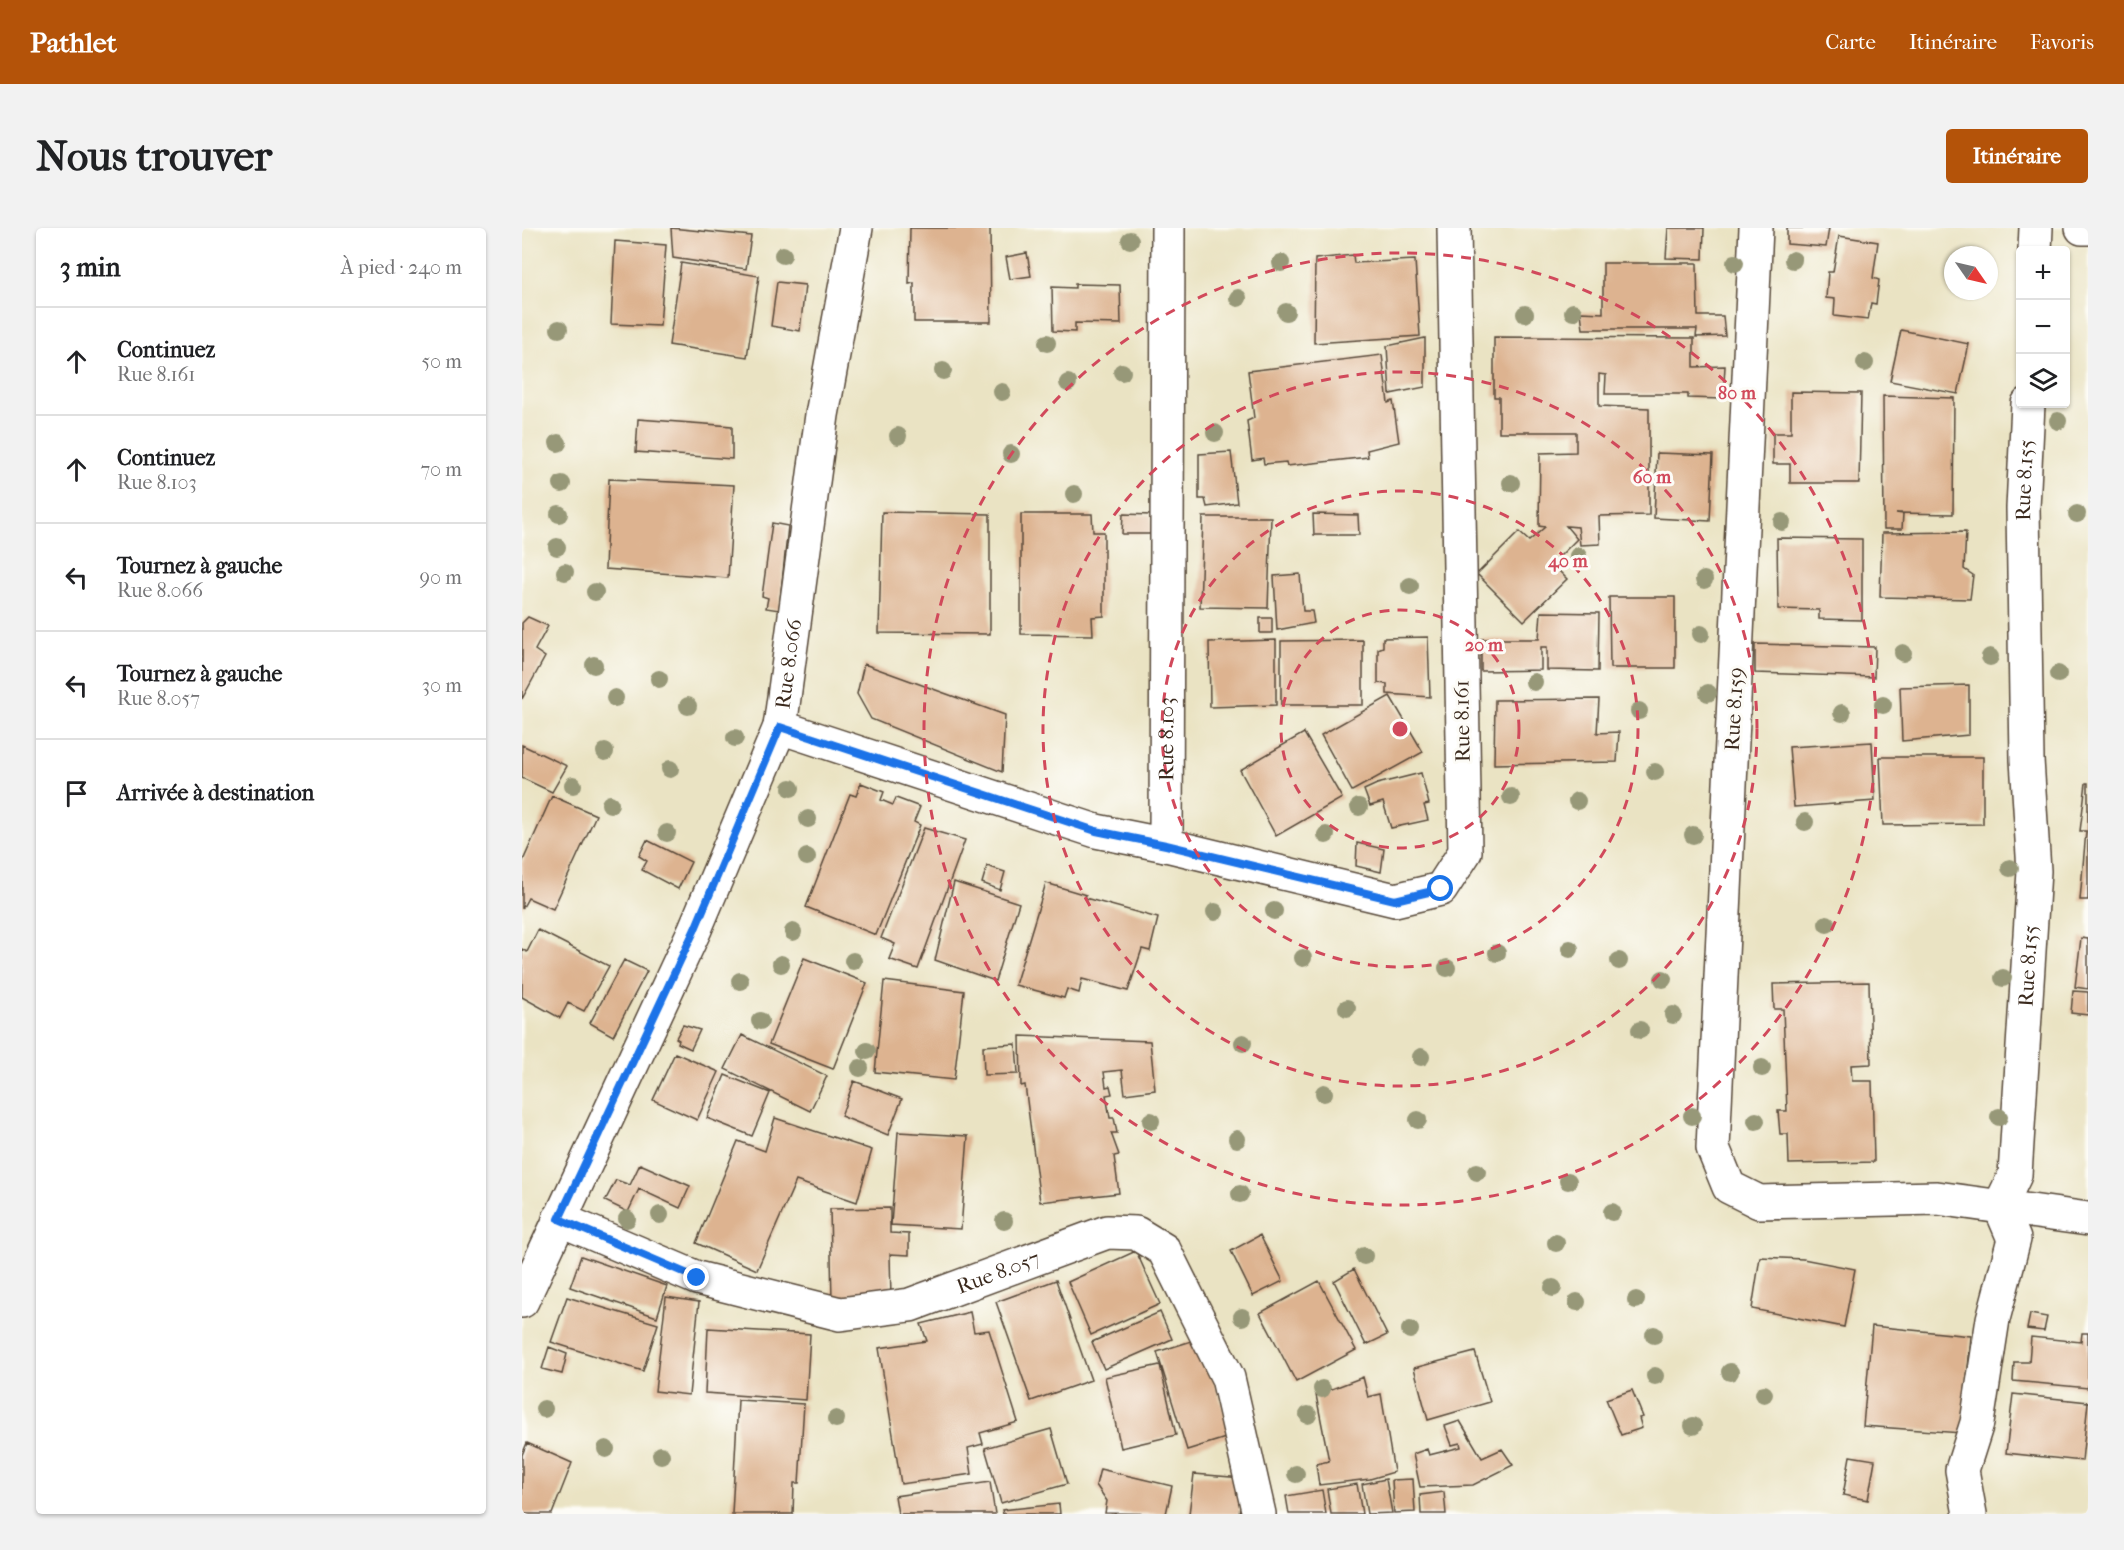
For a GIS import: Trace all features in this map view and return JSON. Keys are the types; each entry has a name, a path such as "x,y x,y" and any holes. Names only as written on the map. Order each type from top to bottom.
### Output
{"street":[{"name":"Rue 8.066","path":"523,1292 695,929 780,727 822,415 856,228"},
{"name":"Rue 8.103","path":"1166,845 1168,228"},
{"name":"Rue 8.161","path":"1166,845 1395,900 1441,889 1465,852 1454,228"},
{"name":"Rue 8.159","path":"1756,228 1713,1148 1729,1187 1759,1202 1937,1198 2000,1206"},
{"path":"2035,246 2036,228"},
{"path":"2082,228 2088,228"},
{"name":"Rue 8.155","path":"2000,1206 2016,1175 2034,871 2027,760 2023,508 2028,408"},
{"path":"780,727 1096,831 1166,845"},
{"path":"2000,1206 2088,1219"},
{"path":"1970,1514 1962,1470 1977,1422 1993,1319 2014,1239 2000,1206"},
{"name":"Rue 8.057","path":"559,1219 697,1278 840,1314 910,1305 1107,1232 1136,1233 1164,1250 1228,1378 1259,1514"}],"building":[{"path":"671,228 751,236 746,269 673,258"},
{"path":"910,228 990,228 991,322 914,322 914,283 909,284"},
{"path":"1668,228 1704,228 1703,259 1666,258"},
{"path":"1787,228 1829,228 1826,247 1787,244"},
{"path":"1839,236 1878,242 1873,278 1879,280 1876,304 1871,303 1868,320 1834,316 1835,299 1826,298 1828,272 1833,272"},
{"path":"615,241 666,245 660,326 611,324"},
{"path":"1027,253 1031,276 1010,279 1006,257"},
{"path":"1353,255 1354,263 1415,260 1420,336 1314,343 1315,259"},
{"path":"681,263 759,276 747,357 669,345"},
{"path":"1603,263 1697,263 1698,316 1723,316 1725,336 1696,337 1697,329 1583,329 1581,312 1603,313"},
{"path":"777,282 805,285 800,331 771,326"},
{"path":"1075,284 1120,285 1121,324 1075,323 1075,332 1053,331 1052,287 1075,288"},
{"path":"1901,330 1969,344 1958,394 1890,381"},
{"path":"1494,337 1694,338 1694,367 1725,366 1723,399 1688,398 1688,394 1605,394 1606,375 1599,374 1599,406 1649,408 1649,515 1599,516 1600,544 1580,545 1578,527 1566,526 1577,539 1552,564 1567,579 1524,621 1477,574 1519,532 1529,541 1545,527 1539,526 1540,453 1576,452 1576,432 1499,432 1499,397 1494,397"},
{"path":"1425,338 1425,387 1390,394 1387,346"},
{"path":"1382,355 1388,403 1393,401 1399,442 1367,450 1368,457 1287,466 1286,462 1264,464 1263,458 1252,460 1247,421 1254,418 1248,371"},
{"path":"1791,392 1861,393 1859,483 1790,483 1790,464 1773,464 1773,433 1791,433"},
{"path":"1883,396 1954,398 1953,514 1896,513 1903,514 1902,529 1884,529"},
{"path":"638,419 732,426 732,459 636,452"},
{"path":"1231,452 1237,503 1207,507 1205,499 1199,499 1199,454"},
{"path":"1657,453 1713,455 1710,521 1654,518"},
{"path":"609,479 734,485 728,578 605,569"},
{"path":"882,512 990,514 990,634 879,633"},
{"path":"1021,514 1092,514 1093,532 1104,532 1104,616 1092,617 1093,635 1021,634"},
{"path":"1123,514 1151,515 1152,534 1122,534"},
{"path":"1313,514 1358,515 1359,535 1314,535"},
{"path":"1203,517 1271,517 1268,608 1200,607"},
{"path":"772,523 788,526 779,610 766,608 768,598 762,596"},
{"path":"1966,532 1964,569 1973,575 1970,599 1880,597 1882,533"},
{"path":"1777,538 1862,539 1862,620 1819,619 1819,610 1778,609"},
{"path":"1300,574 1303,611 1312,611 1314,623 1277,630 1274,576"},
{"path":"1609,597 1675,597 1675,668 1610,668"},
{"path":"1541,612 1599,613 1598,671 1547,670 1547,647 1541,647 1541,670 1481,671 1481,639 1539,639"},
{"path":"528,617 548,626 535,650 545,657 522,699 522,623"},
{"path":"1260,618 1272,618 1272,633 1260,633"},
{"path":"1428,637 1430,697 1387,694 1387,684 1378,683 1378,649 1383,647 1383,638"},
{"path":"1276,640 1276,705 1210,707 1209,642"},
{"path":"1363,640 1363,705 1281,705 1281,641"},
{"path":"1755,644 1875,647 1874,677 1755,673"},
{"path":"864,664 1005,715 1002,772 871,719 857,694"},
{"path":"1969,685 1969,735 1902,741 1900,687"},
{"path":"1390,696 1423,752 1352,791 1321,735"},
{"path":"1599,699 1597,733 1619,732 1617,762 1494,764 1495,700"},
{"path":"1304,733 1342,798 1276,836 1240,770"},
{"path":"1872,742 1875,801 1794,807 1789,747"},
{"path":"522,745 567,766 552,792 522,778"},
{"path":"1880,757 1983,757 1983,824 1883,825"},
{"path":"1421,773 1429,804 1424,805 1428,820 1391,828 1383,802 1370,806 1364,790 1377,784"},
{"path":"861,783 884,792 881,800 893,805 896,798 920,807 914,822 920,825 876,935 806,907 850,794 856,796"},
{"path":"2086,783 2088,783 2088,900 2080,900 2086,831 2080,831"},
{"path":"552,796 596,815 553,909 528,898 522,909 522,863"},
{"path":"924,828 965,840 918,969 889,959 895,944 881,938"},
{"path":"647,840 691,862 678,889 642,870 647,861 639,856"},
{"path":"1357,843 1384,849 1381,872 1356,866"},
{"path":"987,866 1005,872 1000,890 982,883"},
{"path":"954,882 1019,903 995,981 935,960"},
{"path":"1046,883 1086,895 1085,898 1158,918 1150,951 1142,949 1128,991 1082,979 1079,993 1067,989 1064,998 1015,985"},
{"path":"538,930 609,966 584,1011 568,1003 560,1018 522,997 522,949 527,952"},
{"path":"2081,938 2088,939 2088,989 2075,987"},
{"path":"804,958 867,983 833,1069 769,1044"},
{"path":"624,960 647,971 613,1036 590,1023"},
{"path":"884,981 964,991 954,1080 875,1072"},
{"path":"1869,982 1871,1064 1851,1065 1852,1081 1872,1081 1874,1162 1789,1164 1788,1134 1780,1134 1778,1111 1787,1111 1783,1009 1774,1009 1773,984"},
{"path":"2073,991 2088,992 2088,1015 2071,1013"},
{"path":"683,1025 700,1030 691,1049 678,1043 679,1040 676,1038"},
{"path":"742,1035 827,1076 810,1111 725,1069"},
{"path":"1020,1036 1150,1041 1155,1090 1125,1094 1122,1070 1104,1072 1106,1087 1110,1086 1112,1094 1106,1095 1110,1118 1114,1118 1117,1133 1111,1133 1119,1155 1114,1156 1119,1193 1040,1202 1025,1085 1021,1086"},
{"path":"1016,1044 1018,1074 984,1075 983,1046"},
{"path":"675,1053 719,1072 697,1120 653,1100"},
{"path":"725,1075 770,1093 752,1136 707,1118"},
{"path":"854,1081 902,1099 888,1135 841,1116"},
{"path":"775,1118 872,1150 857,1202 796,1181 757,1270 696,1243 738,1141 765,1151"},
{"path":"898,1132 968,1136 961,1229 891,1225"},
{"path":"640,1164 690,1186 680,1208 639,1189 628,1212 605,1201 616,1180 630,1185"},
{"path":"890,1208 890,1233 909,1234 909,1255 890,1254 891,1299 832,1301 830,1209"},
{"path":"1260,1235 1283,1281 1253,1296 1231,1251"},
{"path":"1136,1251 1160,1304 1091,1335 1068,1282"},
{"path":"581,1256 667,1286 657,1317 570,1287"},
{"path":"1760,1257 1803,1259 1855,1269 1844,1327 1752,1309"},
{"path":"1354,1269 1387,1335 1366,1345 1334,1281"},
{"path":"1056,1280 1091,1380 1031,1401 996,1302"},
{"path":"1319,1281 1356,1350 1296,1382 1260,1313"},
{"path":"567,1297 658,1324 643,1371 551,1342"},
{"path":"666,1297 699,1302 689,1395 655,1391"},
{"path":"970,1312 974,1332 989,1330 1018,1422 980,1433 983,1444 968,1448 972,1474 901,1484 879,1348 927,1341 921,1324"},
{"path":"1160,1312 1172,1339 1104,1369 1092,1342"},
{"path":"2030,1314 2047,1317 2044,1331 2027,1329"},
{"path":"1872,1326 1971,1336 1962,1433 1863,1426"},
{"path":"708,1328 810,1334 806,1400 705,1393"},
{"path":"2082,1333 2088,1333 2088,1388 2013,1381 2014,1362 2029,1362 2031,1337 2081,1342"},
{"path":"1201,1338 1232,1436 1187,1450 1157,1352"},
{"path":"549,1347 567,1354 562,1374 542,1369"},
{"path":"1475,1352 1490,1402 1428,1420 1414,1368"},
{"path":"1160,1365 1176,1435 1121,1448 1105,1377"},
{"path":"1363,1377 1368,1397 1381,1394 1394,1472 1370,1479 1319,1485 1316,1464 1329,1461 1316,1395"},
{"path":"1632,1390 1643,1417 1639,1418 1642,1428 1621,1435 1606,1399"},
{"path":"2013,1394 2088,1402 2082,1461 2006,1453"},
{"path":"738,1400 804,1404 799,1483 794,1483 793,1514 732,1514"},
{"path":"1460,1421 1482,1458 1502,1449 1513,1465 1473,1485 1420,1487 1413,1454 1427,1449 1429,1455 1461,1447 1460,1443 1452,1445 1445,1426"},
{"path":"1051,1429 1067,1484 1001,1503 985,1448"},
{"path":"527,1443 572,1463 552,1514 522,1514 522,1455"},
{"path":"1850,1456 1875,1460 1868,1500 1843,1495"},
{"path":"1100,1469 1172,1486 1166,1514 1105,1513 1107,1501 1096,1485"},
{"path":"1194,1474 1243,1478 1239,1514 1189,1514"},
{"path":"1386,1479 1392,1513 1367,1514 1362,1484"},
{"path":"1413,1479 1415,1512 1394,1513 1392,1480"},
{"path":"990,1482 995,1514 898,1514 895,1496"},
{"path":"1357,1484 1362,1514 1331,1514 1327,1489"},
{"path":"1322,1490 1326,1514 1289,1514 1286,1496"},
{"path":"1444,1492 1446,1514 1421,1514 1420,1495"},
{"path":"1059,1504 1060,1514 1003,1514 1002,1510"}],"route":[{"path":"697,1278 559,1219 695,929 780,727 1096,831 1166,845 1395,900 1441,889"}]}
